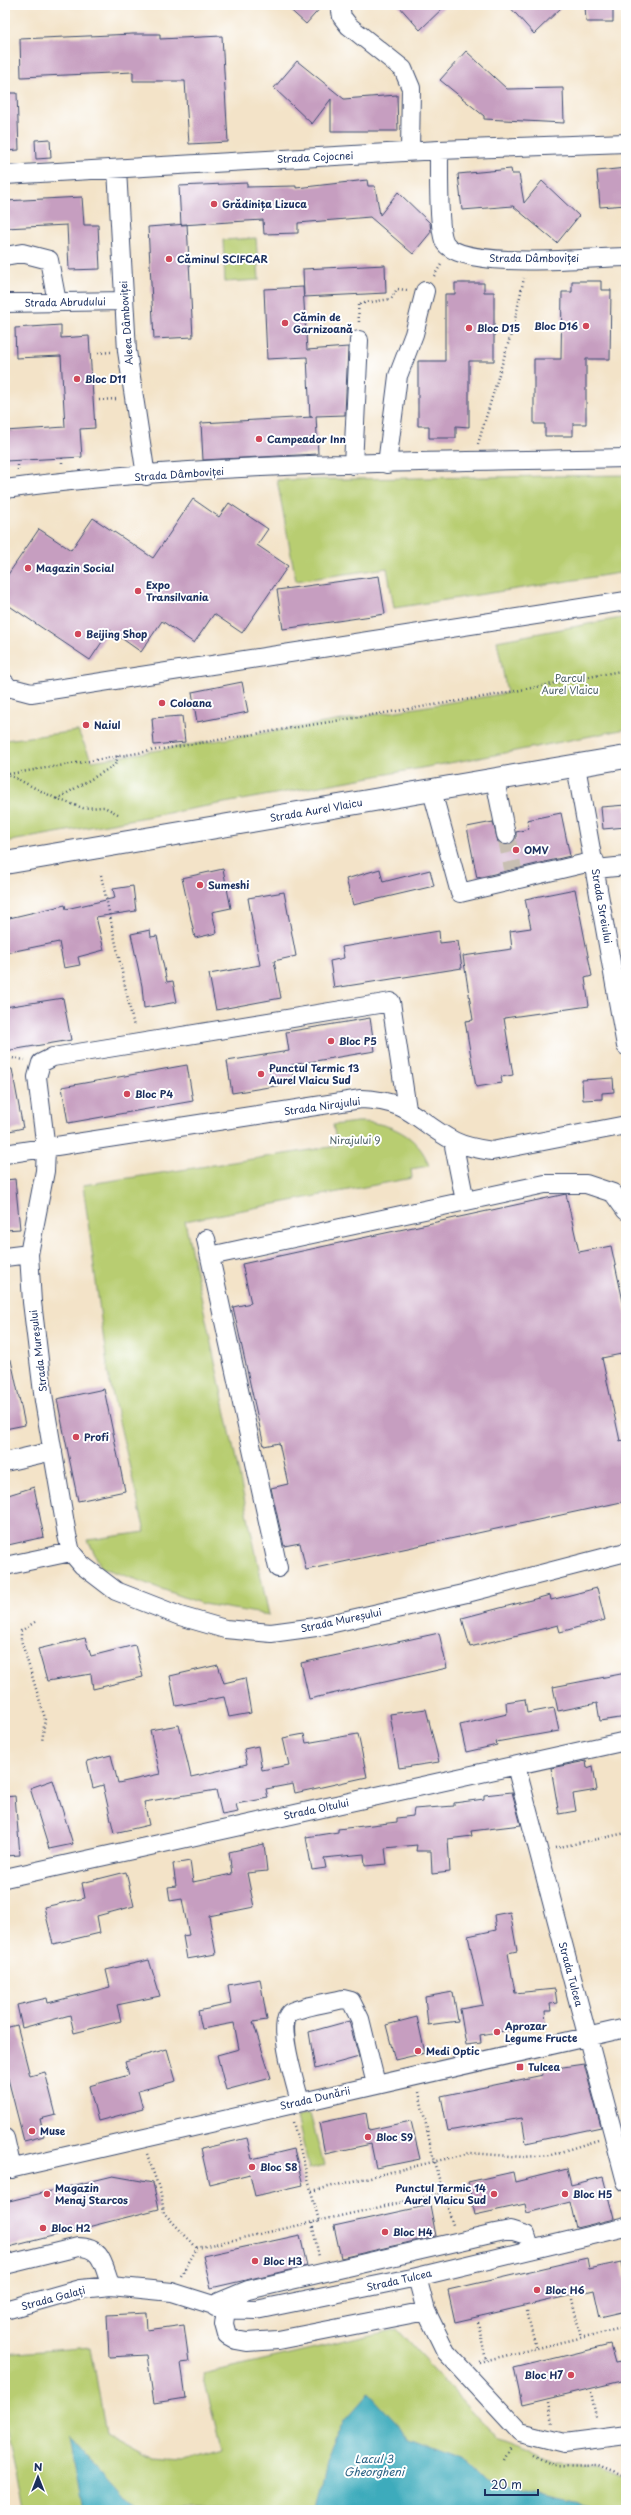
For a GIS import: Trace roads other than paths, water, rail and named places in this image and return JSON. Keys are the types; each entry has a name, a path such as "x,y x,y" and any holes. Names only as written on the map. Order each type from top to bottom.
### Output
{"main road":[{"name":"Strada Aurel Vlaicu","path":"5,863 626,757"}],"street":[{"path":"340,5 342,17 349,26 403,69 411,88 410,151"},
{"name":"Strada Cojocnei","path":"5,175 410,151 626,143"},
{"name":"Strada Dâmboviței","path":"438,150 442,235 450,248 464,255 495,260 626,257"},
{"name":"Aleea Dâmboviței","path":"117,169 127,351 146,476"},
{"path":"5,256 22,254 49,260 57,302"},
{"path":"387,464 398,376 414,334 425,291"},
{"name":"Strada Abrudului","path":"5,303 124,300"},
{"path":"353,465 359,340"},
{"name":"Strada Dâmboviței","path":"5,489 146,476 353,465 626,458"},
{"path":"5,683 8,687 31,694 626,601"},
{"name":"Strada Streiului","path":"576,766 595,865 626,1046"},
{"path":"495,780 506,835"},
{"path":"432,790 460,894 514,875 595,865 626,866"},
{"name":"Strada Mureșului","path":"407,1109 391,1002 53,1057 41,1063 37,1077 46,1149 45,1171 29,1254 36,1345 71,1552 98,1578 116,1591 138,1602 180,1616 225,1628 271,1633 316,1627 452,1596 626,1552"},
{"name":"Strada Nirajului","path":"5,1154 46,1149 360,1099 381,1100 407,1109 454,1141 472,1148 492,1151 626,1125"},
{"path":"454,1141 465,1201"},
{"path":"278,1568 208,1248 465,1201 545,1184 586,1184 614,1193 626,1210"},
{"path":"5,1257 29,1254"},
{"path":"5,1462 53,1451"},
{"path":"5,1566 71,1552"},
{"name":"Strada Oltului","path":"5,1878 626,1741"},
{"name":"Strada Tulcea","path":"516,1766 614,2136 623,2160 626,2182"},
{"path":"294,2103 284,2021 291,2012 343,1999 351,2001 360,2018 376,2084"},
{"name":"Strada Dunării","path":"8,2169 626,2028"},
{"path":"5,2138 8,2169"},
{"name":"Strada Tulcea","path":"172,2292 220,2308 242,2311 264,2309 365,2288 530,2248 626,2227"},
{"path":"426,2311 306,2336 247,2342 236,2340 227,2335 220,2308 220,2302 248,2290 510,2230 526,2235 530,2248"},
{"path":"5,2265 78,2247 88,2247 95,2250 111,2286"},
{"path":"359,2265 365,2288"},
{"path":"417,2276 426,2311 446,2352 459,2368 520,2432 564,2443 626,2435"},
{"name":"Strada Galați","path":"5,2310 80,2289 111,2286 172,2292"}],"water":[{"name":"Lacul 3 Gheorgheni","path":"369,2393 412,2440 465,2460 487,2482 551,2499 591,2506 594,2510 315,2510 326,2462 345,2420"},
{"path":"69,2435 123,2496 147,2510 83,2510"}],"tunnel":[{"path":"506,835 513,869"}],"place":[{"name":"Grădinița Lizuca","path":"214,204"},
{"name":"Căminul SCIFCAR","path":"169,259"},
{"name":"Cămin de Garnizoană","path":"285,323"},
{"name":"Bloc D16","path":"586,326"},
{"name":"Bloc D15","path":"469,328"},
{"name":"Bloc D11","path":"77,379"},
{"name":"Campeador Inn","path":"259,439"},
{"name":"Magazin Social","path":"28,568"},
{"name":"Expo Transilvania","path":"138,591"},
{"name":"Beijing Shop","path":"78,634"},
{"name":"Coloana","path":"162,703"},
{"name":"Naiul","path":"86,725"},
{"name":"OMV","path":"516,850"},
{"name":"Sumeshi","path":"200,885"},
{"name":"Bloc P5","path":"331,1041"},
{"name":"Punctul Termic 13 Aurel Vlaicu Sud","path":"261,1074"},
{"name":"Bloc P4","path":"127,1094"},
{"name":"Profi","path":"76,1437"},
{"name":"Aprozar Legume Fructe","path":"497,2032"},
{"name":"Medi Optic","path":"418,2051"},
{"name":"Tulcea","path":"520,2067"},
{"name":"Muse","path":"32,2131"},
{"name":"Bloc S9","path":"368,2137"},
{"name":"Bloc S8","path":"252,2167"},
{"name":"Magazin Menaj Starcos","path":"47,2194"},
{"name":"Punctul Termic 14 Aurel Vlaicu Sud","path":"494,2194"},
{"name":"Bloc H5","path":"565,2194"},
{"name":"Bloc H2","path":"43,2228"},
{"name":"Bloc H4","path":"385,2232"},
{"name":"Bloc H3","path":"255,2261"},
{"name":"Bloc H6","path":"537,2290"},
{"name":"Bloc H7","path":"571,2375"}],"park label":[{"name":"Parcul Aurel Vlaicu","path":"570,684"},
{"name":"Nirajului 9","path":"355,1140"}]}
